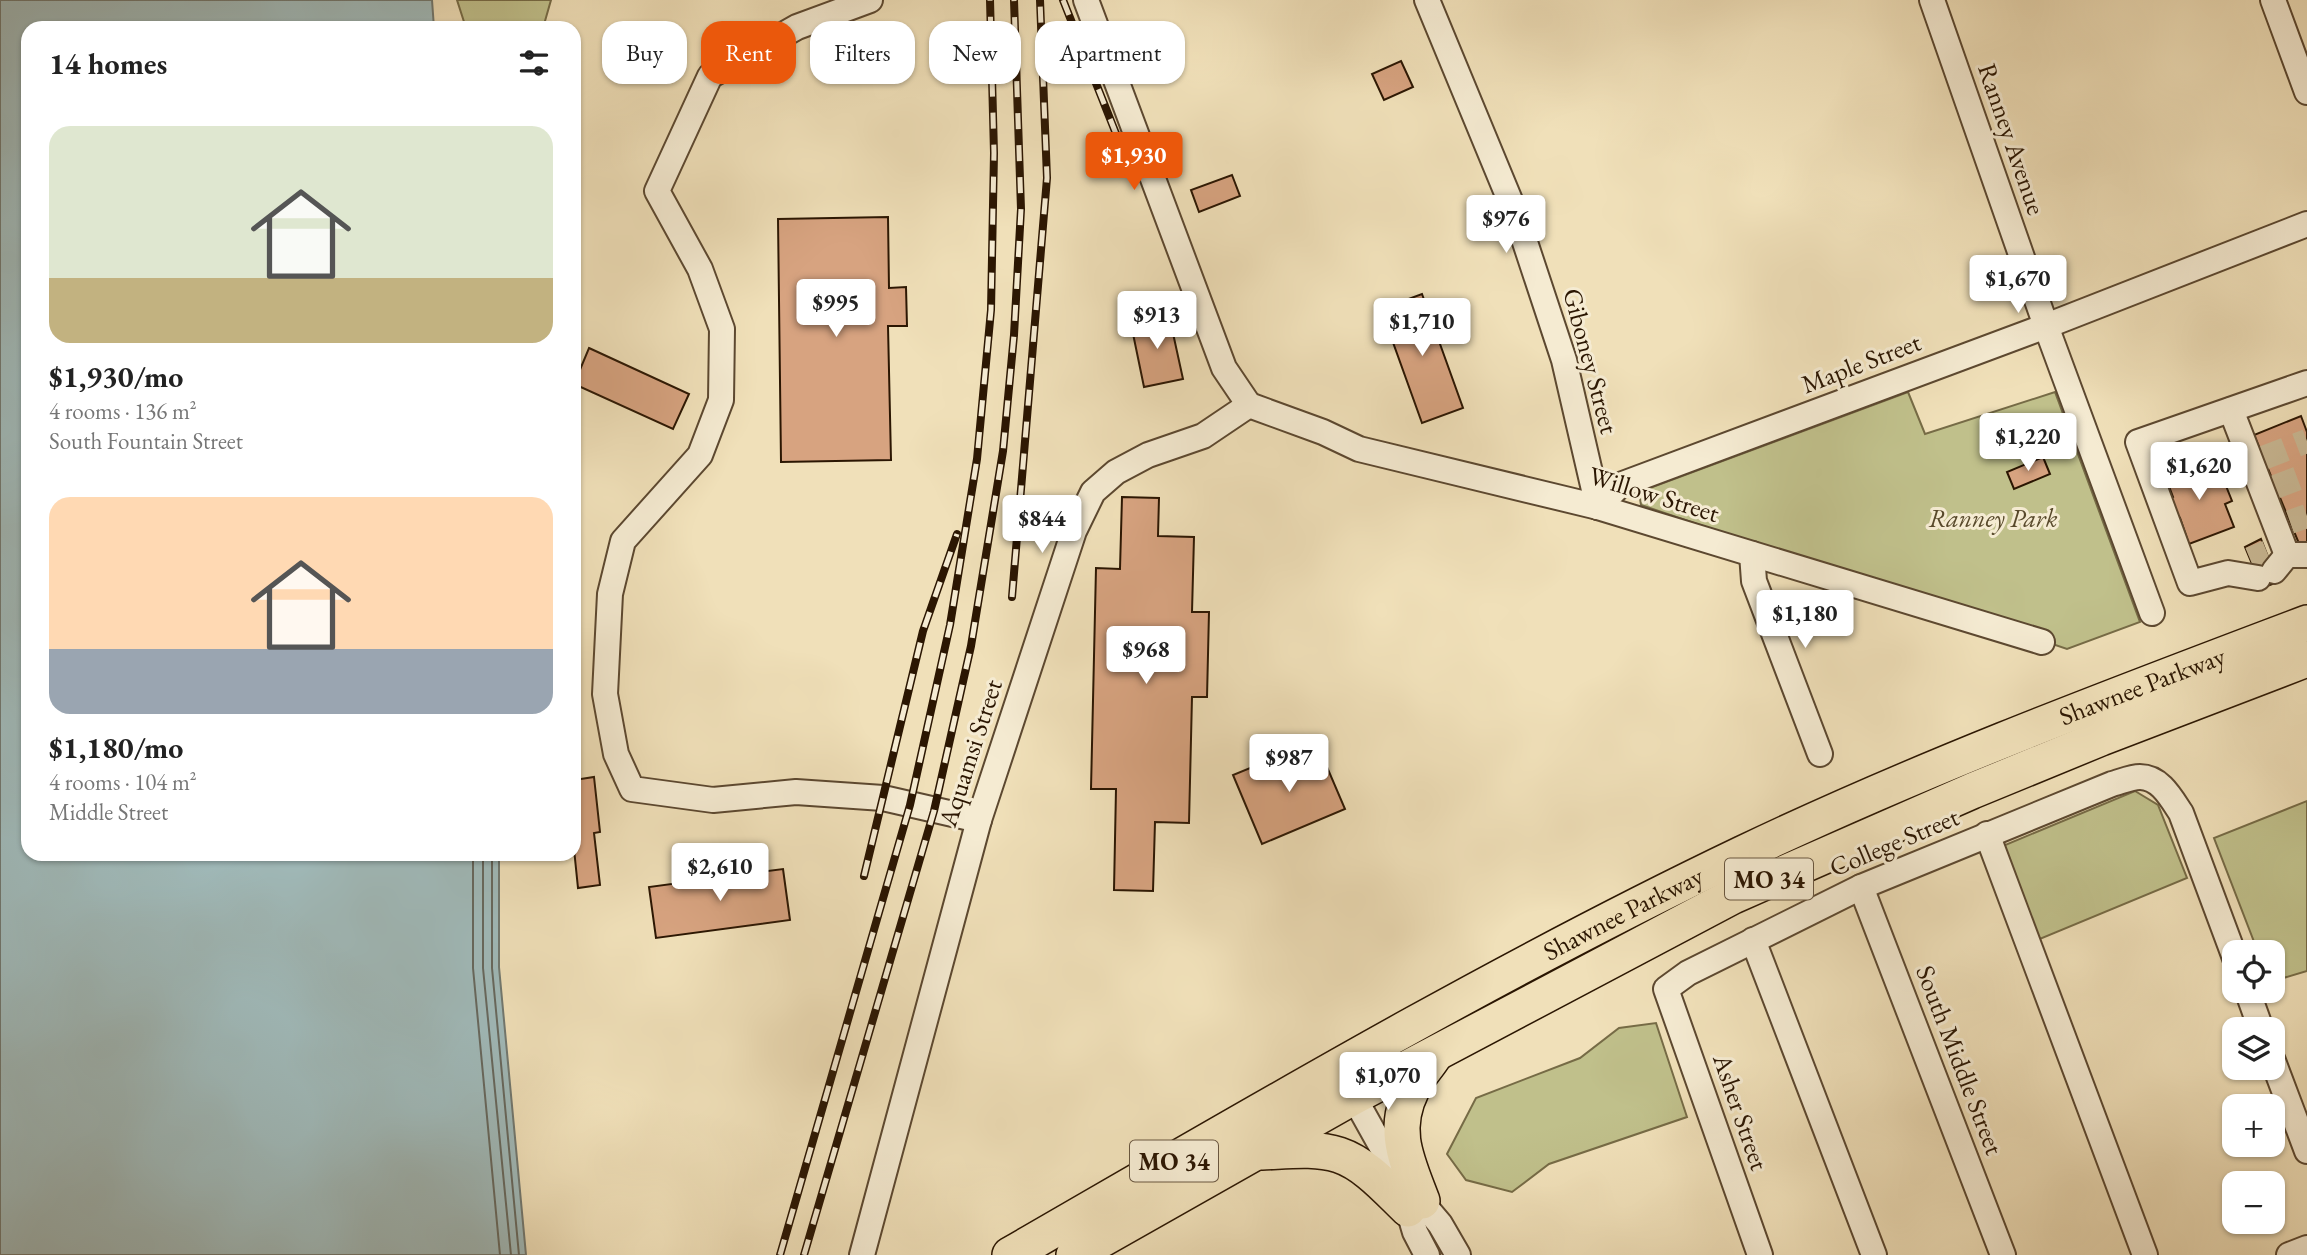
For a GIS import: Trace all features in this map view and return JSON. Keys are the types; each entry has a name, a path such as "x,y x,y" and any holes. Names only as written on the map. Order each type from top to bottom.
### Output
{"highway":[{"name":"Shawnee Parkway","path":"1010,1255 1477,989 1744,853 1938,766 2307,623"},
{"name":"Shawnee Parkway","path":"1074,1255 1353,1097 1733,895 1972,791 2307,659"},
{"path":"1410,1196 1401,1146 1401,1120 1412,1089 1437,1053"},
{"path":"1255,1153 1305,1150 1340,1155 1410,1196"}],"street":[{"path":"870,0 797,27 710,76 657,191 700,269 722,329 721,400 701,455 623,541 610,594 605,694 616,754 632,789 713,800 796,792 883,798 979,820"},
{"path":"1086,0 1224,368 1249,405"},
{"name":"Giboney Street","path":"1427,0 1516,215 1564,360 1598,507"},
{"name":"Ranney Avenue","path":"1931,0 2046,326 2152,612"},
{"path":"2273,0 2307,92"},
{"name":"Maple Street","path":"1598,507 1620,485 2046,326 2307,224"},
{"path":"2231,410 2257,460 2283,525 2274,562 2190,583 2138,442 2307,383"},
{"name":"Aquamsi Street","path":"862,1255 979,820 1074,531 1093,492 1116,472 1148,456 1203,436 1249,405"},
{"name":"Willow Street","path":"1249,405 1323,432 1359,449 1598,507 2042,642"},
{"path":"1752,554 1754,581 1820,754"},
{"name":"College Street","path":"1666,989 1688,973 1861,887 2112,784 2140,777 2156,782 2170,796 2181,813 2228,940"},
{"path":"1987,834 2145,1255"},
{"name":"South Middle Street","path":"1861,887 2003,1255"},
{"path":"1754,940 1874,1255"},
{"name":"Asher Street","path":"1666,989 1760,1255"},
{"path":"1337,1067 1410,1196 1440,1224 1458,1255"},
{"path":"2280,1080 2307,1151"},
{"path":"1410,1196 1415,1232 1427,1255"},
{"path":"2289,1255 2307,1248"}],"green space":[{"path":"457,0 551,0 545,21 464,21"},
{"name":"Ranney Park","path":"1908,392 1925,434 2055,392 2140,622 2067,649 1641,505 1639,492"},
{"path":"2135,791 2158,805 2187,878 2035,941 1998,848"},
{"path":"2307,801 2307,971 2285,977 2285,940 2253,940 2214,838"},
{"path":"1656,1023 1687,1117 1549,1164 1512,1192 1466,1180 1447,1154 1476,1098 1580,1058 1619,1028"}],"water":[{"path":"0,0 432,0 434,21 21,21 21,861 499,861 499,967 526,1255 0,1255"}],"building":[{"path":"1401,61 1413,87 1384,100 1372,74"},
{"path":"1232,175 1240,196 1199,212 1191,190"},
{"path":"888,217 889,288 906,287 907,326 888,326 891,460 781,462 778,219"},
{"path":"1422,294 1463,408 1422,423 1381,309"},
{"path":"1169,315 1183,379 1144,387 1131,324"},
{"path":"589,348 689,394 673,429 581,387 581,367"},
{"path":"2301,416 2307,432 2307,542 2300,546 2254,435"},
{"path":"2043,457 2050,474 2014,489 2007,472"},
{"path":"2209,460 2218,483 2224,481 2232,501 2225,504 2234,527 2189,544 2180,518 2173,520 2165,500 2173,497 2165,476"},
{"path":"1122,497 1159,498 1158,536 1194,537 1192,612 1209,612 1207,697 1192,697 1189,823 1155,822 1153,891 1114,890 1116,789 1091,789 1096,568 1120,569"},
{"path":"2261,539 2278,582 2262,588 2245,547"},
{"path":"1318,746 1345,809 1262,844 1233,775 1282,755 1284,760"},
{"path":"594,777 600,832 594,833 600,885 578,888 575,861 581,861 581,779"},
{"path":"783,869 790,920 656,938 649,887"}],"tunnel":[{"path":"2263,458 2307,441"},
{"path":"2275,487 2307,475"},
{"path":"2290,522 2307,516"},
{"path":"2250,559 2267,552"}],"railway":[{"path":"780,1255 910,805 950,625 977,459 991,310 994,153 990,0"},
{"path":"804,1255 934,811 971,646 1003,451 1014,335 1021,209 1014,0"},
{"path":"1012,597 1047,178 1040,0"},
{"path":"1063,0 1128,164"},
{"path":"864,876 923,631 957,534"}]}
